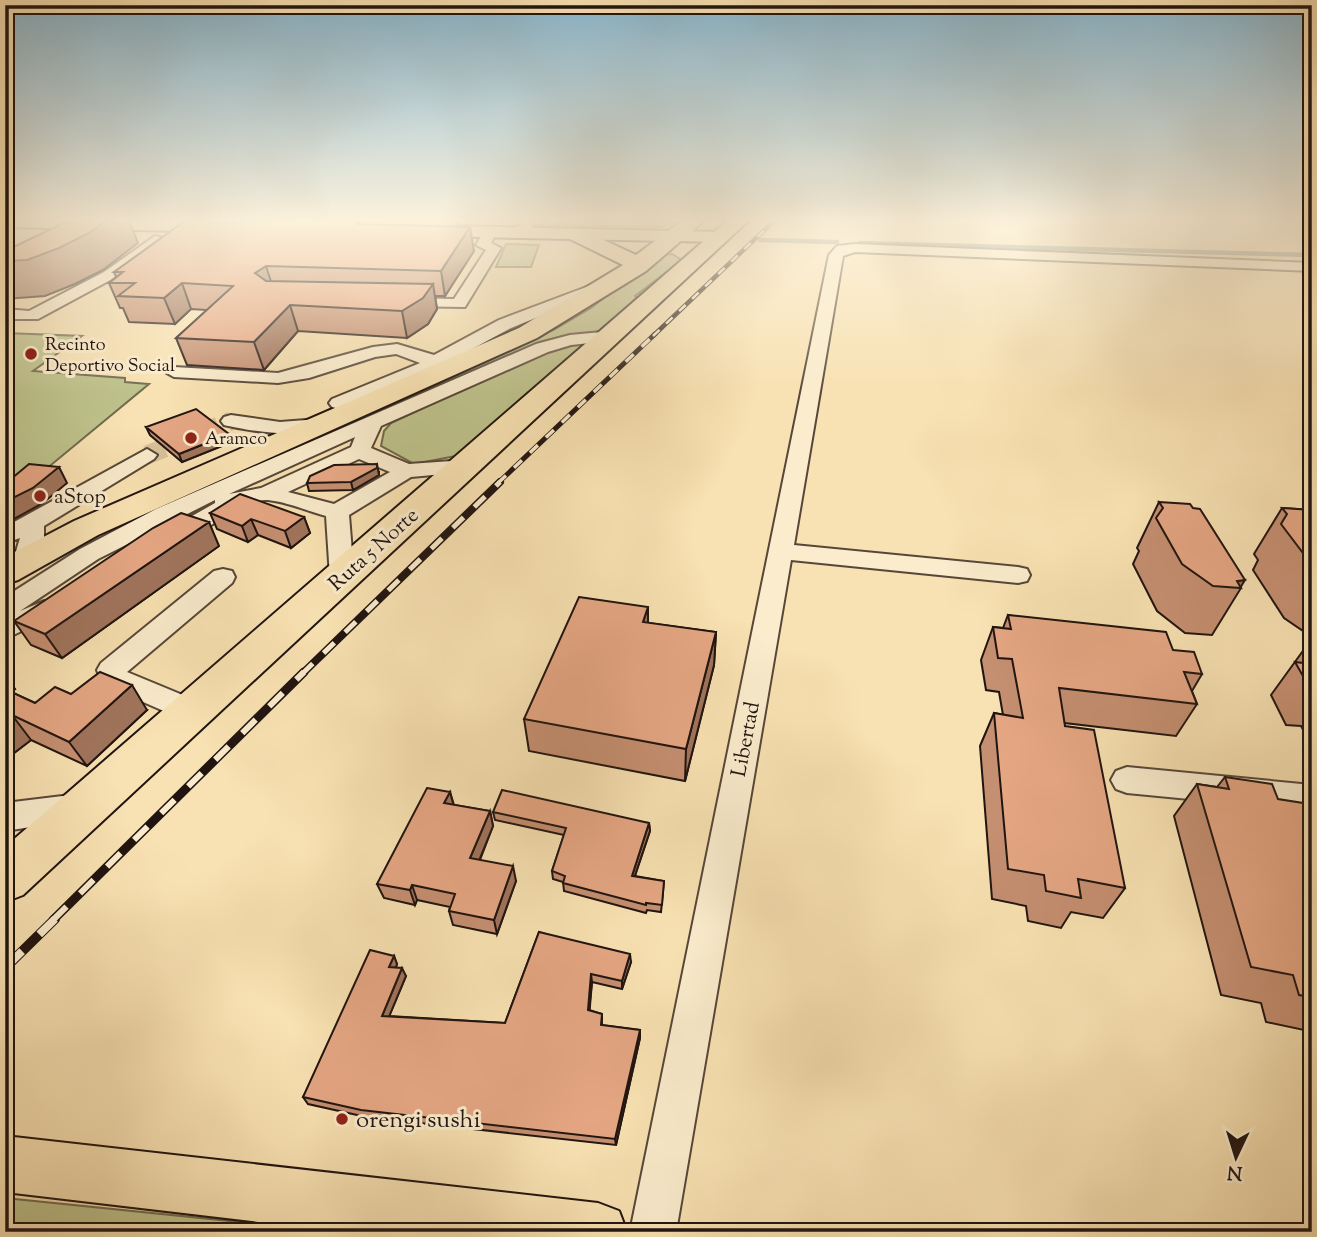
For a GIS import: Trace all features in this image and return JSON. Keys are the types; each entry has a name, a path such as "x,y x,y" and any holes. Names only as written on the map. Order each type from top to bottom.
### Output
{"highway":[{"path":"15,567 86,528 508,343 617,278"},
{"name":"Ruta 5 Norte","path":"5,878 676,278"}],"main road":[{"path":"5,1164 580,1231"}],"street":[{"path":"5,314 32,316 104,278"},
{"path":"380,302 459,304 475,278"},
{"path":"5,609 89,554 354,409 433,361 505,324 610,278"},
{"name":"Libertad","path":"653,1232 832,278"},
{"path":"231,421 280,428 354,409 570,340 613,336"},
{"path":"174,372 278,378 303,374 373,352 397,349 433,361"},
{"path":"354,409 359,451"},
{"path":"164,514 268,493 359,451 406,471"},
{"path":"5,536 147,455"},
{"path":"268,493 337,512 406,471 466,466"},
{"path":"149,551 240,498"},
{"path":"337,512 342,577"},
{"path":"15,567 32,537 32,523"},
{"path":"780,551 1018,575"},
{"path":"192,711 112,677 111,670 223,577"},
{"path":"5,630 60,601"},
{"path":"1127,780 1312,798"},
{"path":"1278,794 1293,831"},
{"path":"5,817 84,808"}],"green space":[{"path":"630,278 659,278 635,296 640,300 603,331 567,335 540,342 394,408 388,407 555,329 591,308"},
{"path":"5,333 82,336 33,371 125,378 125,382 149,384 5,503"},
{"path":"591,342 461,455 414,464 381,446 384,431 391,423 550,349"},
{"path":"5,1198 338,1232 5,1232"}],"building":[{"path":"116,278 261,278 266,281 433,284 423,298 402,311 290,305 254,342 176,338 233,286 182,283 164,298 118,296 135,283 109,283"},
{"name":"Aramco","path":"196,409 229,434 179,454 146,427"},
{"path":"29,464 59,467 33,488 5,502 5,484"},
{"path":"377,464 377,468 351,482 307,483 310,476 334,465"},
{"path":"240,494 304,517 285,531 251,519 242,526 210,513"},
{"path":"1159,502 1190,504 1193,508 1200,509 1245,580 1237,581 1241,588 1213,586 1182,564 1156,518 1163,508"},
{"path":"1282,508 1312,510 1312,565 1281,524 1287,514"},
{"path":"181,513 209,522 45,634 14,621 153,528"},
{"path":"579,597 648,607 643,622 716,632 686,749 524,719"},
{"path":"1008,615 1166,632 1173,650 1194,652 1202,674 1184,672 1197,704 1059,688 1065,726 1094,730 1125,888 1078,879 1081,898 1046,891 1044,875 1008,869 994,713 1023,718 1012,659 998,658 993,627 1011,629"},
{"path":"1305,648 1312,649 1312,660"},
{"path":"1295,662 1312,664 1312,692"},
{"path":"100,672 132,685 69,742 12,715 5,720 5,689 35,703 55,687 71,694"},
{"path":"1225,777 1272,784 1278,799 1303,803 1312,824 1312,997 1299,995 1293,975 1251,967 1197,784 1229,789"},
{"path":"427,788 450,792 444,803 490,811 470,858 513,866 494,920 449,911 455,894 412,885 410,890 377,884"},
{"path":"502,790 649,823 632,876 664,881 662,905 646,905 563,883 565,876 552,871 566,828 493,812"},
{"path":"539,932 630,954 622,981 591,974 588,1010 602,1014 601,1025 640,1030 615,1139 361,1110 303,1097 370,950 394,956 389,967 402,968 382,1016 505,1023"}],"tunnel":[{"path":"147,455 231,421"}],"railway":[{"path":"653,336 714,278"},
{"path":"498,483 655,334"},
{"path":"302,674 500,482"},
{"path":"53,920 304,672"},
{"path":"5,968 55,919"}],"place":[{"name":"Recinto Deportivo Social","path":"31,354"},
{"name":"Aramco","path":"191,438"},
{"name":"aStop","path":"40,496"},
{"name":"orengi sushi","path":"342,1119"}]}
